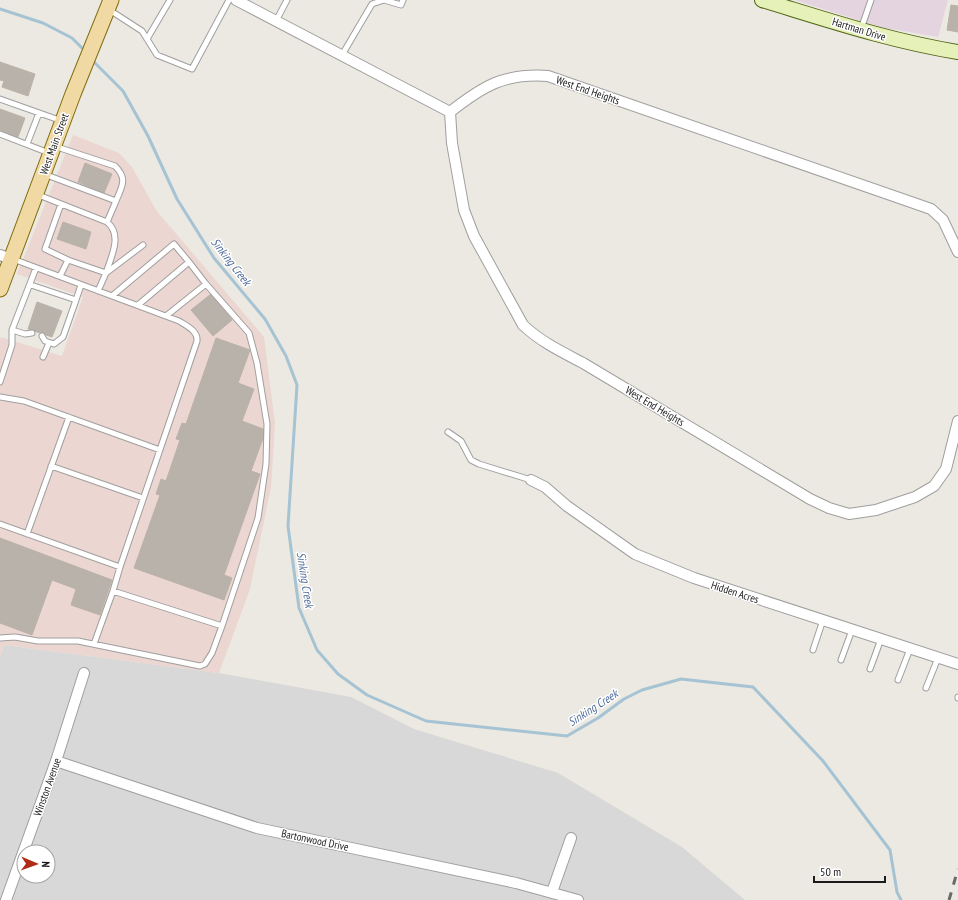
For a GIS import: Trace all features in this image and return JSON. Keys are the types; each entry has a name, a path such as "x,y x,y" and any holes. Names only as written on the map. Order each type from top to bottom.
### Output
{"main road":[{"name":"Hartman Drive","path":"770,1 860,31 898,41 958,52"},
{"name":"West Main Street","path":"0,289 6,257 35,194 109,4"}],"street":[{"path":"236,0 450,112"},
{"name":"West End Heights","path":"958,252 943,220 930,209 548,76 526,75 510,78 490,85 465,100 450,112 452,144 459,188 464,210 474,236 523,325 534,336 552,347 583,363 810,499 829,508 849,514 876,510 915,497 934,486 946,469 958,421"},
{"name":"Hidden Acres","path":"531,480 545,487 567,506 635,554 694,578 958,664"},
{"name":"Winston Avenue","path":"6,900 56,761 84,673"},
{"name":"Bartonwood Drive","path":"56,761 257,828 552,892 578,900"},
{"path":"552,892 571,838"}],"lane":[{"path":"147,39 170,0"},
{"path":"109,4 142,31 157,55 192,69 229,0"},
{"path":"276,21 287,0"},
{"path":"342,55 372,2 384,0 401,5 403,0"},
{"path":"860,31 871,0"},
{"path":"0,99 62,122"},
{"path":"27,144 39,113"},
{"path":"0,134 27,144 115,166 122,173 124,180 107,222"},
{"path":"43,174 116,201"},
{"path":"35,194 107,222 115,232 115,241 106,273 98,291"},
{"path":"61,204 45,248 68,260 106,273"},
{"path":"0,638 15,637 38,640 78,641 200,666 205,664 212,653 222,626 258,518 266,464 267,424 257,363 249,333 206,284 174,244 112,296"},
{"path":"106,273 144,245"},
{"path":"6,257 166,316 189,327 197,336 197,341 120,567 114,591 94,644"},
{"path":"60,276 68,260"},
{"path":"138,306 189,262"},
{"path":"0,382 12,346 12,330 36,268"},
{"path":"31,284 76,300"},
{"path":"166,316 206,284"},
{"path":"44,342 54,344 63,337 81,285"},
{"path":"12,330 25,334 32,333"},
{"path":"25,334 29,339"},
{"path":"42,336 44,342 43,357"},
{"path":"0,397 24,401 160,450"},
{"path":"27,534 69,417"},
{"path":"448,432 461,441 471,460 479,464 531,480"},
{"path":"51,466 143,498"},
{"path":"0,524 120,567"},
{"path":"114,591 222,626"},
{"path":"813,650 823,620"},
{"path":"841,660 852,630"},
{"path":"870,669 881,639"},
{"path":"898,680 910,649"},
{"path":"926,688 938,658"}],"shaded area":[{"path":"795,0 948,0 938,37 880,27"},
{"path":"73,135 119,153 132,167 156,210 264,337 275,424 271,487 250,589 219,673 4,645 0,657 0,340 1,337 62,356 83,297 17,274"},
{"path":"4,645 219,673 351,697 414,729 558,773 682,847 745,900 0,900 0,657"}],"building":[{"path":"951,5 958,6 958,32 947,30"},
{"path":"0,62 35,74 28,96 2,87 4,81 0,80"},
{"path":"0,109 25,118 18,137 0,130"},
{"path":"85,163 112,174 104,193 78,182"},
{"path":"63,222 91,232 86,249 57,239"},
{"path":"211,294 232,320 213,336 191,310"},
{"path":"37,302 62,311 52,337 28,329"},
{"path":"216,338 250,350 238,383 254,389 242,421 266,430 251,471 260,474 224,575 232,578 224,600 134,568 160,495 156,494 161,479 166,481 180,440 176,439 182,423 186,424"},
{"path":"0,538 112,580 100,615 71,605 76,589 52,580 32,635 0,623"}],"waterway":[{"name":"Sinking Creek","path":"0,9 43,23 72,38 85,51"},
{"name":"Sinking Creek","path":"92,60 123,91 148,136 177,199 214,258 265,319 286,356 297,385 288,526 299,608 317,650 338,674 367,695 426,721 567,736 598,718 624,699 642,690 681,679 753,687 823,761 890,850 897,892 901,900"}],"railway":[{"path":"949,900 958,869"}]}
